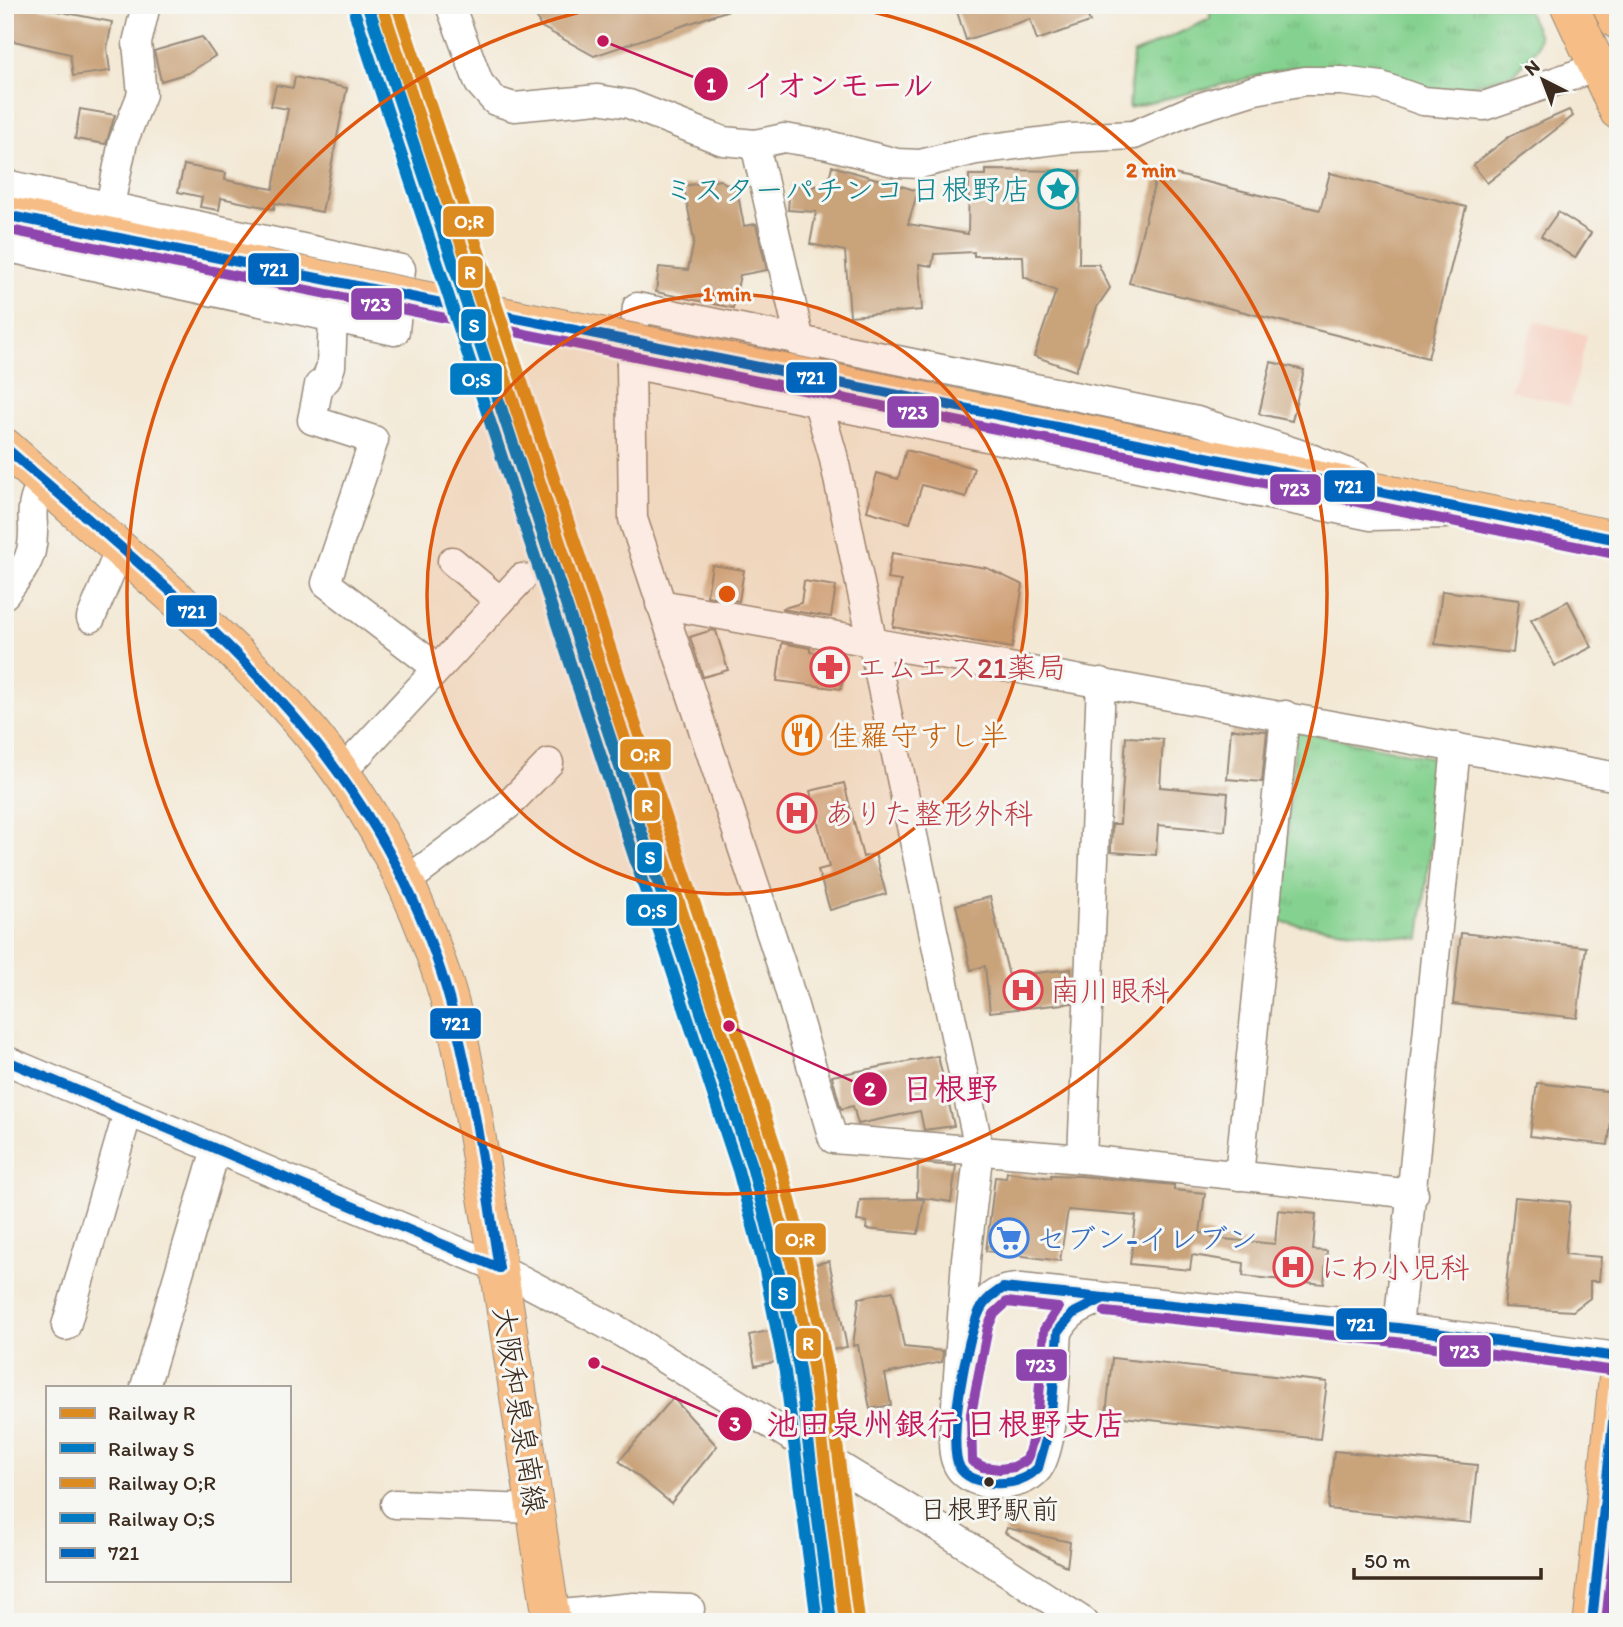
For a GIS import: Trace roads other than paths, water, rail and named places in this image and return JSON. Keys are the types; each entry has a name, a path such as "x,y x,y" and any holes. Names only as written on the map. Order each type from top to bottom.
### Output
{"main road":[{"path":"1569,5 1609,64 1618,111"},
{"path":"1611,5 1618,21"},
{"path":"5,215 1618,540"},
{"name":"大阪和泉泉南線","path":"5,447 249,667 292,712 341,773 381,835 404,883 441,973 453,1015 499,1268 551,1618"},
{"path":"1592,1622 1618,1372"}],"street":[{"path":"450,5 479,83 495,101 514,107 598,99 629,104 712,137 755,144 785,138 828,145 897,163 920,164 976,150 1071,138 1134,135 1194,109 1255,90 1305,81 1342,80 1381,86 1423,101 1484,106 1609,64"},
{"path":"110,205 123,142 142,94 136,43 139,7"},
{"path":"755,144 800,341 833,455 979,1149 966,1259 953,1449 960,1469 981,1483 1007,1484 1027,1477 1040,1466 1048,1440 1058,1332 1065,1318 1076,1309 1104,1298"},
{"path":"5,184 401,269 395,331 5,247"},
{"path":"1414,1194 979,1149 833,1139 786,979 633,519 631,364 637,307 1197,421 1297,453 1418,500"},
{"path":"333,317 331,366 326,380 319,385 312,420 374,440 326,583 438,668"},
{"path":"631,364 1371,516 1475,512"},
{"path":"5,594 27,564 32,549 32,500 43,481"},
{"path":"91,618 120,550"},
{"path":"452,561 500,601"},
{"path":"341,773 522,578"},
{"path":"660,604 872,640 1618,777"},
{"path":"1083,1159 1101,682"},
{"path":"1239,1176 1285,715"},
{"path":"1398,1328 1414,1194 1456,747"},
{"path":"404,883 508,805 549,763"},
{"path":"5,1060 499,1268 619,1331 948,1532 1084,1622"},
{"path":"66,1326 128,1112"},
{"path":"145,1386 216,1149"},
{"path":"956,1420 980,1311 986,1300 1003,1288 1398,1328 1618,1357"},
{"path":"986,1300 1016,1301 1038,1307 1051,1317 1058,1332"},
{"path":"395,1504 535,1509"},
{"path":"551,1618 634,1607 691,1609"}],"rail line":[{"name":"R","path":"382,5 765,1162 792,1265 813,1367 845,1622"},
{"name":"O;R","path":"397,5 779,1158 806,1261 827,1364 859,1620"},
{"name":"S","path":"369,9 752,1166 778,1268 799,1369 831,1622"},
{"name":"O;S","path":"355,14 738,1170 765,1271 785,1372 817,1622"}],"place":[{"name":"イオンモール","path":"603,41"},
{"name":"ミスターパチンコ 日根野店","path":"1058,189"},
{"name":"エムエス21薬局","path":"830,667"},
{"name":"佳羅守すし半","path":"802,735"},
{"name":"ありた整形外科","path":"797,813"},
{"name":"南川眼科","path":"1023,990"},
{"name":"日根野","path":"729,1026"},
{"name":"セブン-イレブン","path":"1009,1238"},
{"name":"にわ小児科","path":"1293,1267"},
{"name":"池田泉州銀行 日根野支店","path":"594,1363"},
{"name":"日根野駅前","path":"989,1482"}]}
